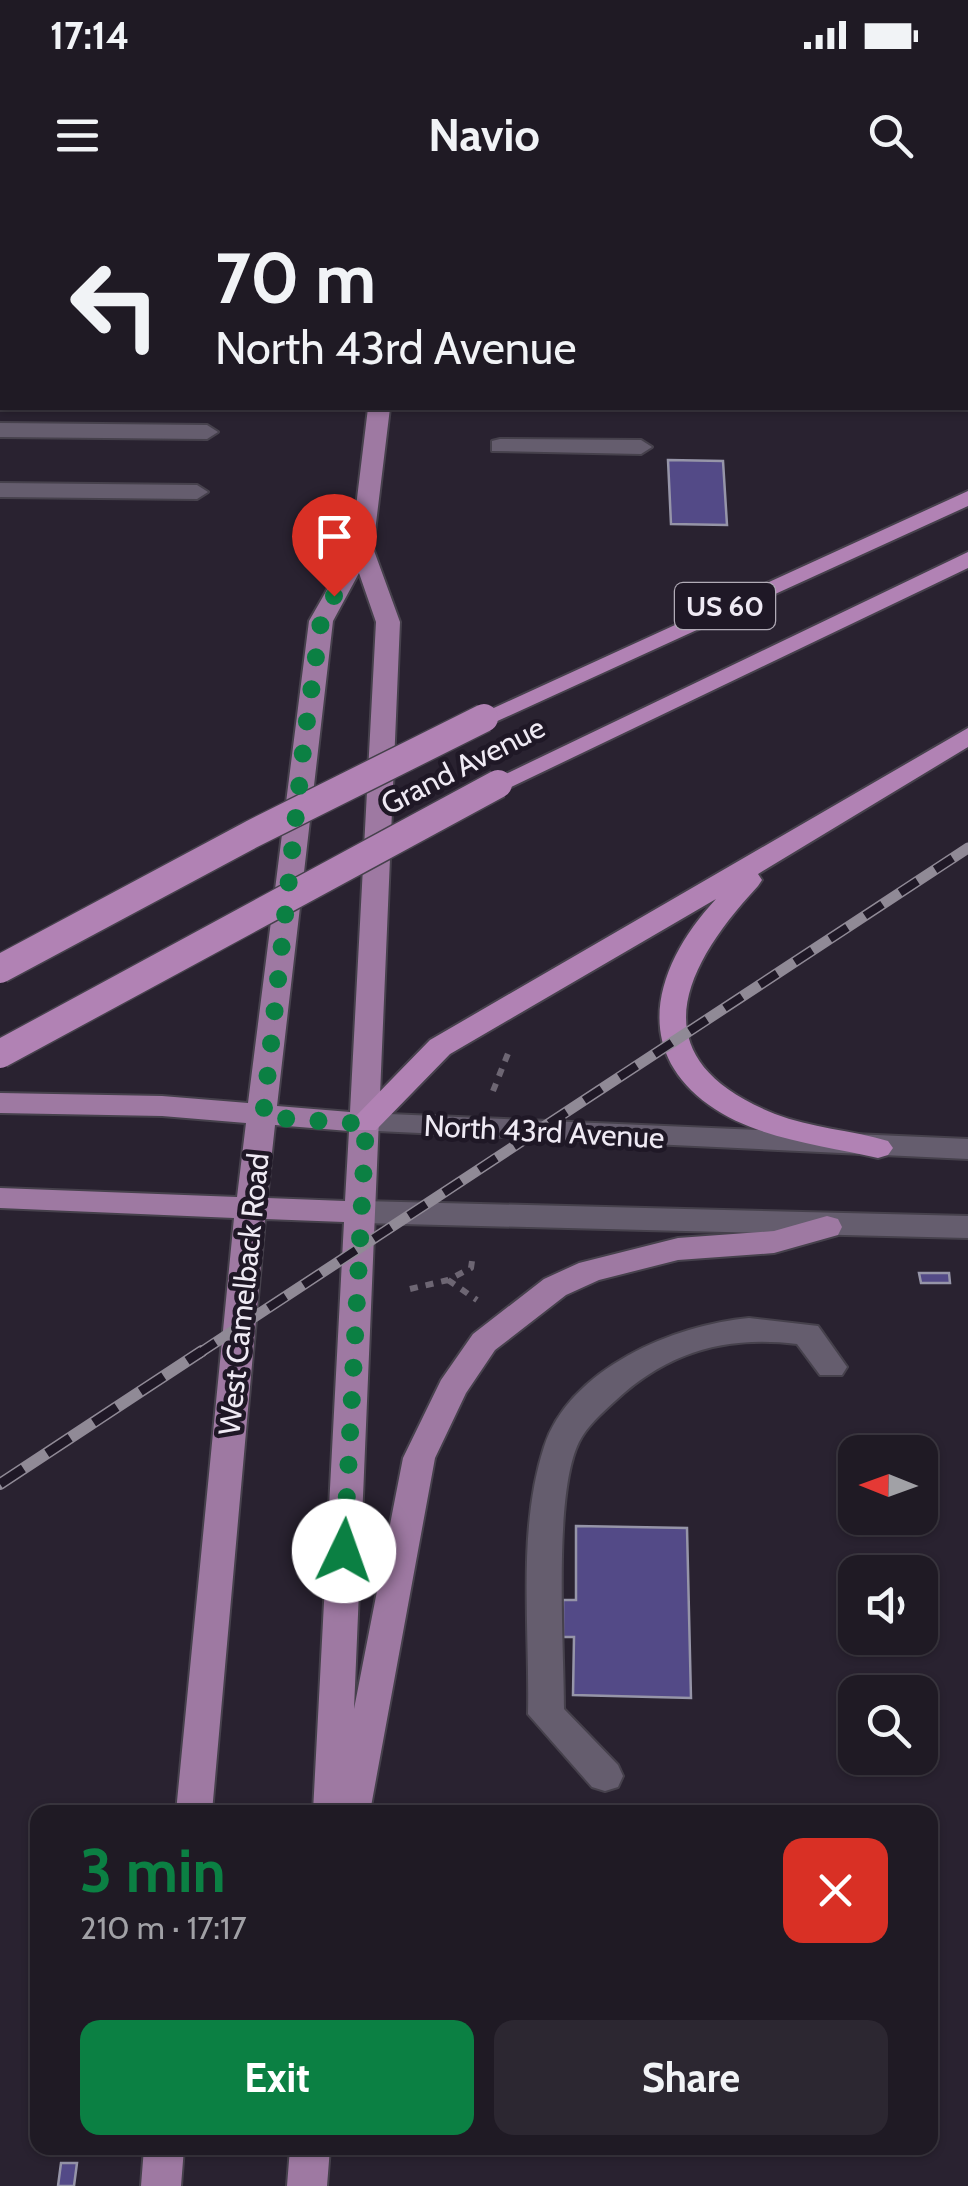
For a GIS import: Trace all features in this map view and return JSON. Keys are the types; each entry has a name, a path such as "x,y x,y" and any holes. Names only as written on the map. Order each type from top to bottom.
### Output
{"highway":[{"name":"Grand Avenue","path":"0,970 267,826 484,718 968,498"},
{"name":"Grand Avenue","path":"0,1054 498,784 700,683 968,559"},
{"path":"366,1124 440,1047 776,853 968,736"},
{"path":"776,853 733,895 687,958 672,990 669,1014 673,1040 690,1071 725,1100 764,1120 878,1148"}],"main road":[{"name":"West Camelback Road","path":"195,1805 252,1206 321,621 362,548 379,410"},
{"path":"0,430 207,432"},
{"path":"500,446 642,447"},
{"path":"0,490 197,492"},
{"name":"West Camelback Road","path":"331,1805 388,622 362,548"},
{"name":"North 43rd Avenue","path":"0,1103 162,1106 366,1124 968,1149"},
{"path":"0,1198 827,1227 968,1227"},
{"path":"353,1805 419,1458 452,1388 484,1342 555,1287 590,1270 678,1249 774,1242 827,1227"},
{"path":"605,1776 546,1714 552,1506 562,1441 621,1373 669,1344 724,1330 770,1328 808,1334 831,1368"},
{"path":"161,2186 163,2155"},
{"path":"307,2186 309,2155"}],"path":[{"path":"410,1289 448,1280 471,1268 473,1254"},
{"path":"448,1280 490,1308"}],"building":[{"path":"668,460 723,461 727,525 671,524"},
{"path":"919,1273 949,1273 950,1283 921,1283"},
{"path":"576,1526 687,1528 691,1698 573,1695 574,1637 563,1637 563,1600 576,1600"},
{"path":"61,2163 77,2163 74,2186 58,2186"}],"railway":[{"path":"198,1354 968,848"},
{"path":"0,1484 202,1351"}],"route":[{"path":"334,596 321,621 304,742 263,1117 366,1124 344,1551"}]}
